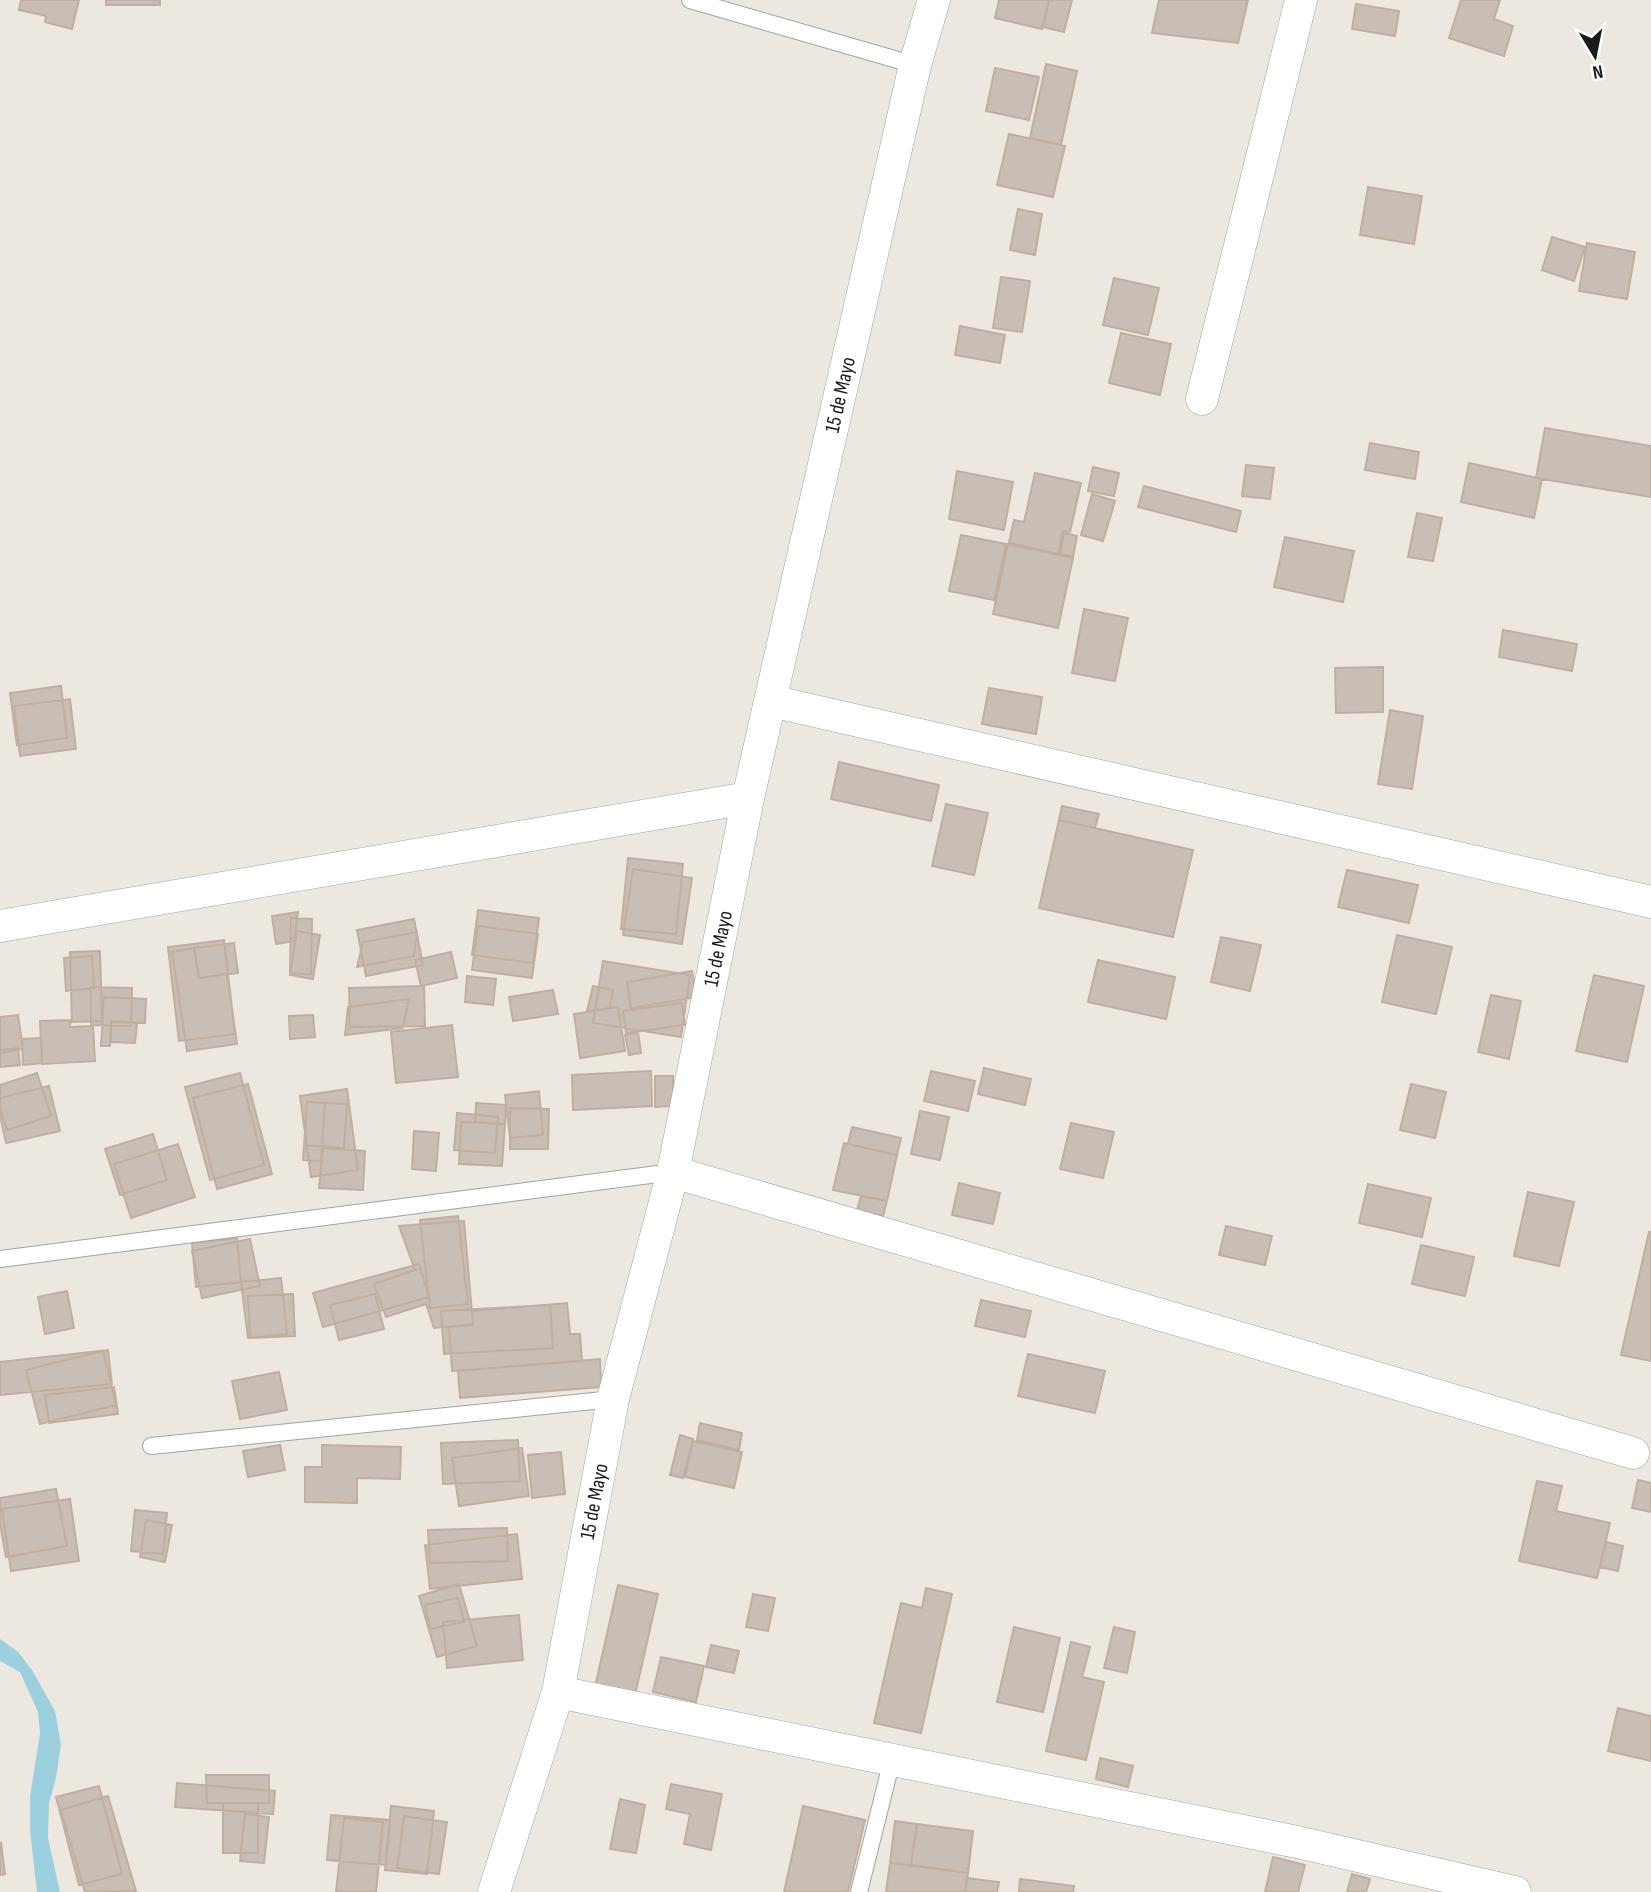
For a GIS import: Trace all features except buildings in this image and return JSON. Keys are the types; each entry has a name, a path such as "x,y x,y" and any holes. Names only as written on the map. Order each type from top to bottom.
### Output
{"street":[{"name":"15 de Mayo","path":"494,1892 558,1692 613,1399 673,1172 748,798 915,65 934,0"},
{"path":"1202,399 1301,0"},
{"path":"771,701 1651,902"},
{"path":"0,926 748,798"},
{"path":"673,1172 1633,1453"},
{"path":"558,1692 1297,1842 1515,1892"}],"lane":[{"path":"690,0 915,65"},
{"path":"0,1259 673,1172"},
{"path":"151,1446 613,1399"},
{"path":"859,1892 892,1760"}],"water":[{"path":"0,1639 18,1652 32,1670 55,1711 61,1745 49,1803 48,1838 60,1892 37,1892 30,1830 30,1796 40,1734 38,1712 20,1672 0,1661"}]}
